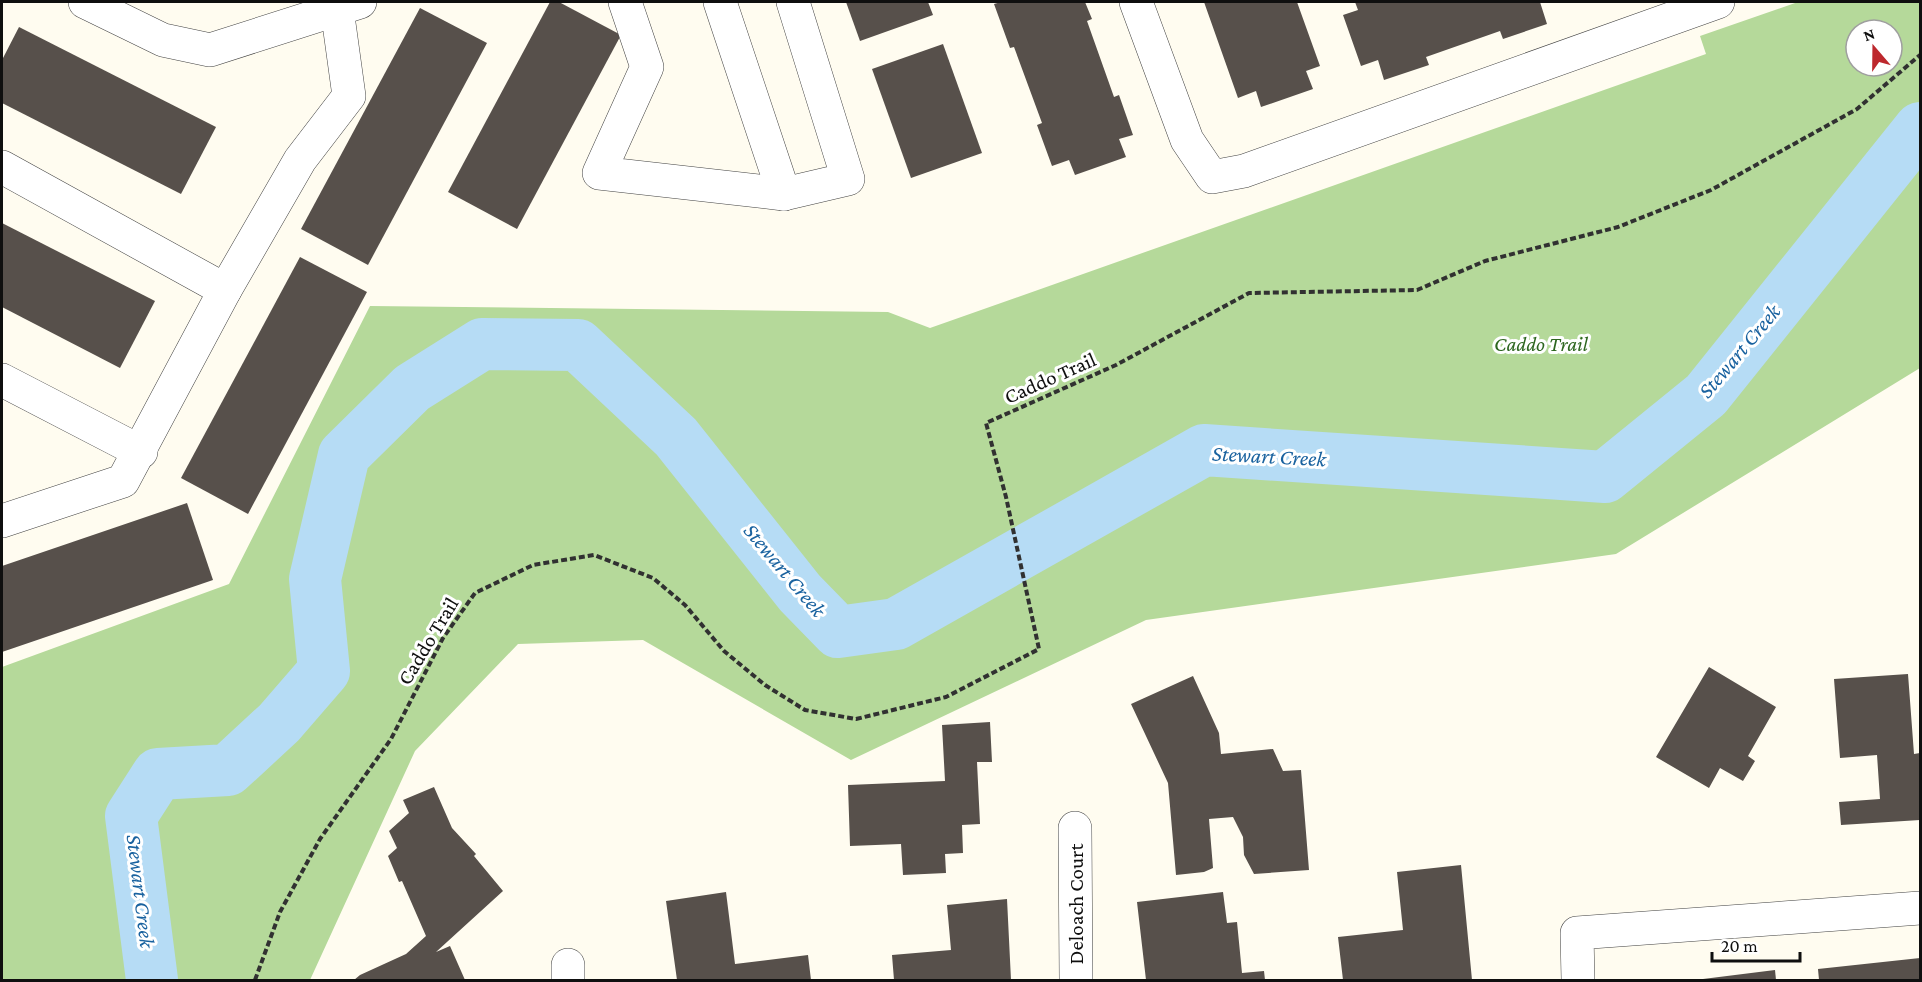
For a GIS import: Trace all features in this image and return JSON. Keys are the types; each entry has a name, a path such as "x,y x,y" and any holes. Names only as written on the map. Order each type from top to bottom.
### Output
{"street":[{"path":"2,521 123,481 141,452 225,290 300,160 349,96 349,5 210,50 163,40 85,2"},
{"path":"625,2 647,67 599,173 784,194 848,179 794,2"},
{"path":"720,2 784,194"},
{"path":"1136,2 1187,140 1212,177 1244,171 1718,2"},
{"path":"2,167 225,290"},
{"path":"2,380 141,452"},
{"name":"Deloach Court","path":"1076,828 1076,981"},
{"path":"1578,981 1577,933 1920,908"}],"path":[{"name":"Caddo Trail","path":"255,981 280,912 320,839 391,739 443,638 475,593 533,565 594,555 653,578 685,605 724,651 765,685 805,710 856,719 946,697 1039,649 1006,497 986,423 1116,365 1249,293 1417,290 1485,261 1618,227 1711,190 1857,109 1920,55"}],"green space":[{"name":"Caddo Trail","path":"1798,2 1920,2 1920,368 1616,554 1146,620 851,760 643,640 518,644 415,751 310,980 2,980 2,667 229,584 370,306 888,312 930,328 1706,54 1700,36"}],"building":[{"path":"550,2 559,2 621,35 517,229 448,192"},
{"path":"846,2 928,2 933,15 860,41"},
{"path":"1001,2 1085,2 1092,19 1087,21 1114,97 1119,95 1133,135 1119,139 1126,157 1075,175 1069,160 1052,166 1037,125 1042,123 1014,47 1010,48 994,4"},
{"path":"1204,2 1297,2 1320,66 1306,71 1313,89 1261,107 1256,91 1238,98"},
{"path":"1355,2 1540,2 1547,24 1503,39 1500,31 1426,57 1429,65 1384,80 1378,60 1361,66 1343,15 1358,10"},
{"path":"420,8 487,43 368,265 301,229"},
{"path":"19,27 216,127 181,194 2,103 2,60"},
{"path":"943,44 982,153 911,178 872,69"},
{"path":"2,223 155,301 120,368 2,307"},
{"path":"300,257 367,292 248,514 181,478"},
{"path":"187,503 213,580 2,652 2,566"},
{"path":"1709,667 1776,707 1748,756 1755,761 1743,781 1720,768 1709,788 1656,757"},
{"path":"1908,674 1914,754 1920,753 1920,820 1841,825 1839,802 1880,799 1877,755 1840,758 1834,679"},
{"path":"1193,676 1219,733 1221,754 1273,749 1283,771 1301,770 1309,870 1254,874 1244,855 1243,837 1233,817 1209,819 1213,868 1204,872 1176,875 1168,783 1131,704"},
{"path":"990,722 992,762 977,762 980,824 962,825 963,853 945,854 946,873 903,875 901,844 850,846 848,785 945,781 942,725"},
{"path":"434,787 452,828 476,854 474,856 503,891 436,952 450,946 465,980 354,980 406,954 426,936 402,881 399,882 388,856 397,848 389,831 409,813 403,800"},
{"path":"1461,865 1472,980 1343,980 1338,937 1403,930 1397,872"},
{"path":"726,892 735,964 808,955 811,980 677,980 666,901"},
{"path":"1223,892 1227,923 1237,922 1242,973 1264,971 1265,980 1146,980 1137,902"},
{"path":"1007,899 1011,980 894,980 892,955 951,950 947,905"},
{"path":"1920,958 1920,980 1819,980 1818,969"},
{"path":"1775,970 1776,980 1703,980 1703,979"}],"waterway":[{"name":"Stewart Creek","path":"152,980 131,816 158,774 228,770 279,723 324,671 315,579 344,455 412,388 482,344 578,345 676,437 800,593 838,632 896,624 1204,450 1605,477 1706,395 1920,128"}]}
